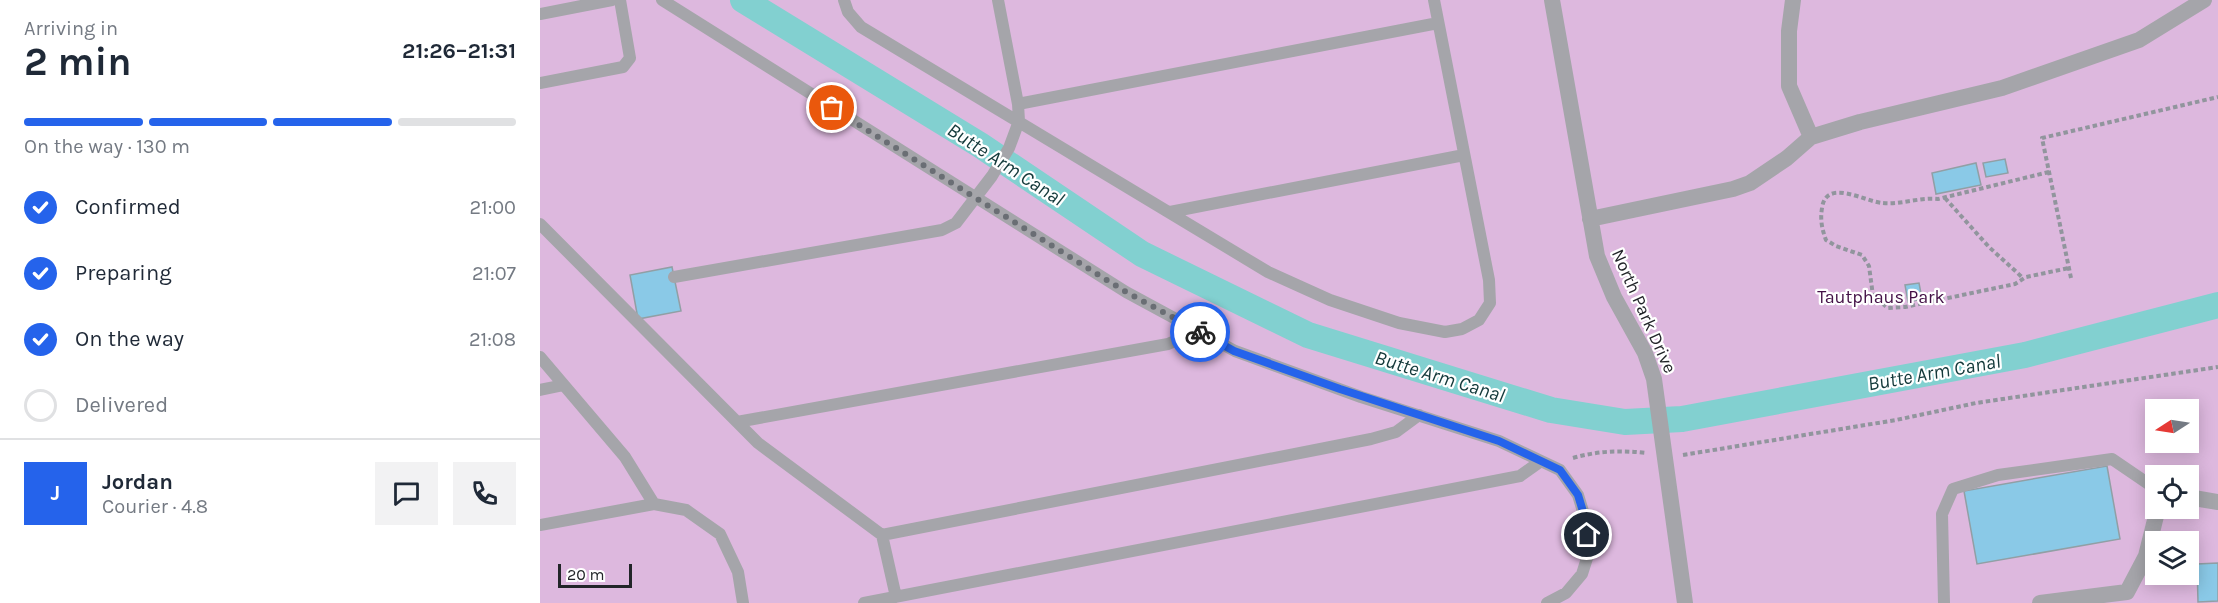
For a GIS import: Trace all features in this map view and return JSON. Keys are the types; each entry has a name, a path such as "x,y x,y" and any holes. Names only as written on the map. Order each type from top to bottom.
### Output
{"street":[{"name":"North Park Drive","path":"1552,0 1597,256 1614,297 1645,353 1654,379 1685,603"},
{"path":"1793,0 1789,31 1790,86 1811,137"},
{"path":"1590,219 1733,189 1750,183 1787,158 1811,137 1860,122 2002,88 2139,40 2204,0"},
{"path":"2199,499 2218,502"},
{"path":"2040,603 2127,592 2146,556 2155,519"}],"lane":[{"path":"540,14 612,0"},
{"path":"540,83 623,67 630,58 620,0"},
{"path":"662,0 1126,292 1234,351 1361,397 1499,441 1560,470 1578,495 1585,518 1588,552 1582,574 1566,593 1547,603"},
{"path":"844,0 848,12 861,27 1268,272 1330,300 1399,323 1445,332 1462,329 1479,320 1490,303 1489,280 1434,0"},
{"path":"674,277 942,230 956,223 1010,148 1019,122 1018,104 998,0"},
{"path":"1018,104 1438,23"},
{"path":"1170,212 1464,155"},
{"path":"540,224 758,443 882,535 896,597"},
{"path":"737,422 1168,344 1198,331"},
{"path":"540,357 625,457 654,504"},
{"path":"540,390 564,385"},
{"path":"882,535 1371,439 1396,432 1419,416"},
{"path":"1944,603 1942,514 1953,489 1998,475 2112,459 2145,482"},
{"path":"864,603 1520,476 1547,464"},
{"path":"540,525 654,504 686,510 720,534 738,572 744,603"}],"path":[{"path":"2071,278 2043,138 2218,97"},
{"path":"2049,172 1944,198 1884,203 1845,192 1833,192 1823,201 1822,231 1826,240 1862,255 1869,266 1873,296 1888,308 1905,307 2015,284 2024,278 2069,268"},
{"path":"1944,198 1989,247 2024,278"},
{"path":"1684,454 1896,420 1976,403 2218,367"},
{"path":"1547,464 1592,453 1625,451 1652,454"}],"green space":[{"name":"Tautphaus Park","path":"540,0 2218,0 2218,603 540,603"}],"building":[{"path":"2005,159 2008,173 1986,177 1983,163"},
{"path":"1976,163 1981,185 1936,194 1932,173"},
{"path":"672,267 681,311 638,319 630,275"},
{"path":"1919,283 1922,299 1908,302 1905,285"},
{"path":"2107,466 2120,539 1977,564 1964,491"},
{"path":"2218,563 2218,601 2198,602 2199,564"}],"waterway":[{"name":"Butte Arm Canal","path":"743,0 980,145 1142,254 1308,335 1551,410 1625,422 1682,419 2025,355 2218,305"}],"way so far":[{"path":"832,108 1126,292 1200,332"}],"route":[{"path":"1200,332 1234,351 1361,397 1499,441 1560,470 1578,495 1587,535"}]}
